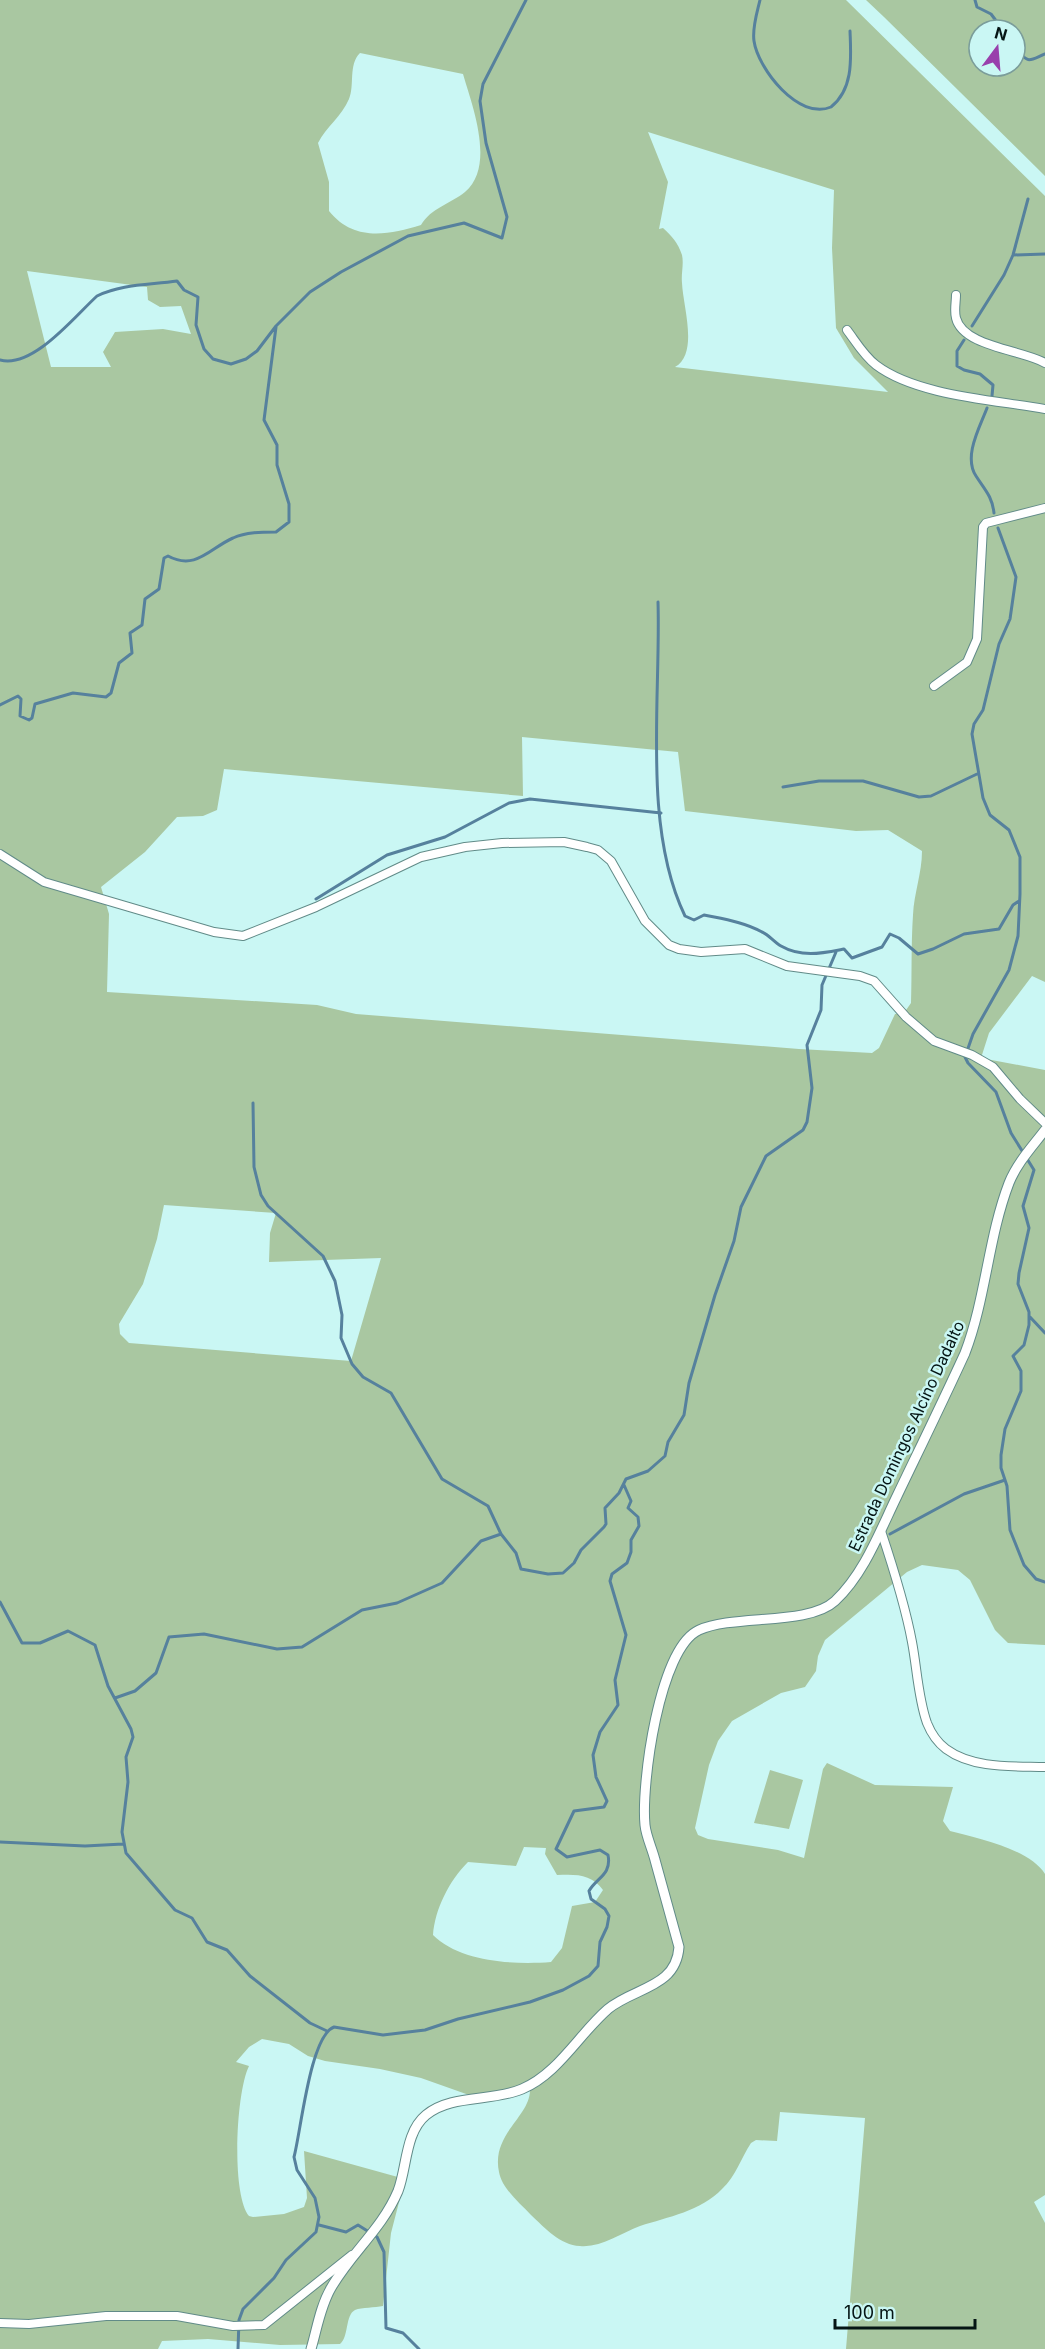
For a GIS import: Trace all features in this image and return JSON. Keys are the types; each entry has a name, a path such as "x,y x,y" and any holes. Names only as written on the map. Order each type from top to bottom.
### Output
{"street":[{"path":"956,295 956,317 963,330 994,346 1033,357 1045,363"},
{"path":"847,330 878,366 913,382 952,394 1045,409"},
{"path":"934,686 967,662 976,639 983,527 986,523 1045,508"},
{"path":"0,854 44,882 214,932 243,936 316,907 421,857 465,847 502,843 564,842 587,847 598,850 611,861 645,921 669,945 678,949 701,952 745,949 794,968 860,976 874,981 934,1041 972,1055 993,1066 1020,1099 1045,1124"},
{"name":"Estrada Domingos Alcíno Dadalto","path":"311,2349 327,2296 358,2251 378,2228 390,2208 399,2188 412,2136 427,2114 448,2104 508,2094 524,2088 557,2063 609,2009 669,1976 675,1967 679,1947 645,1826 645,1787 663,1689 681,1644 698,1630 708,1627 810,1614 824,1608 835,1601 862,1564 965,1353 977,1322 1009,1183 1024,1157 1045,1130"},
{"path":"880,1531 898,1580 912,1639 924,1710 936,1738 947,1749 975,1761 999,1765 1045,1767"},
{"path":"0,2323 29,2324 106,2316 177,2316 233,2326 264,2325 332,2269 358,2251"}],"green space":[{"path":"0,0 846,0 1045,196 1045,982 1032,976 989,1033 981,1058 1045,1070 1045,1645 1008,1643 995,1630 970,1580 958,1570 922,1565 907,1572 825,1640 818,1656 816,1671 805,1687 781,1693 732,1721 718,1741 709,1765 695,1828 698,1835 708,1839 778,1850 804,1858 823,1769 827,1763 875,1785 953,1787 943,1821 950,1831 1015,1851 1038,1865 1045,1874 1045,2195 1034,2202 1045,2223 1045,2349 846,2349 865,2118 780,2112 777,2141 756,2140 751,2143 735,2173 714,2197 694,2208 640,2226 596,2245 580,2246 566,2243 547,2230 512,2195 499,2172 500,2147 524,2109 530,2090 469,2095 421,2078 325,2061 308,2056 289,2044 262,2039 249,2047 236,2062 249,2066 241,2097 237,2142 243,2204 249,2216 253,2217 284,2214 304,2207 307,2198 304,2151 405,2179 391,2233 383,2306 355,2310 350,2316 345,2336 340,2344 280,2345 208,2339 162,2341 158,2349 0,2349","holes":["360,53 463,74 479,135 479,167 474,181 465,192 435,210 421,225 384,233 360,232 349,228 329,211 329,182 318,143 349,99 356,58","648,132 834,190 832,248 836,328 854,358 888,392 675,367 682,360 688,341 682,283 683,258 672,237 663,228 659,229 668,182","27,271 147,287 148,300 160,307 181,306 191,334 163,329 115,332 103,352 111,367 51,367","522,737 678,752 685,811 856,831 888,830 922,851 913,915 911,1003 904,1013 895,1014 879,1048 872,1053 356,1014 317,1005 107,992 109,914 101,887 145,852 177,817 203,816 217,810 224,769 523,796","164,1205 276,1213 270,1233 269,1262 381,1258 351,1361 129,1343 120,1334 119,1324 143,1284 157,1239","524,1847 546,1848 545,1854 557,1875 583,1876 594,1881 603,1890 595,1902 572,1906 562,1948 551,1962 521,1963 488,1960 458,1951 433,1935 444,1896 468,1862 516,1866"]},
{"path":"866,0 1045,0 1045,176 884,17"},
{"path":"770,1770 803,1780 789,1829 754,1823"}],"waterway":[{"path":"0,360 13,361 26,357 39,349 53,339 97,296 126,287 177,281 184,290 198,297 196,325 204,349 213,359 231,364 246,359 257,351 276,326 310,292 341,272 408,236 464,223 502,238 507,217 486,143 480,101 483,84 526,0"},
{"path":"760,0 754,31 757,52 763,65 782,90 806,107 819,109 831,107 844,91 850,72 850,31"},
{"path":"975,0 977,7 994,18"},
{"path":"1027,59 1045,54"},
{"path":"972,326 1004,275 1013,255 1028,199"},
{"path":"1013,255 1045,254"},
{"path":"0,705 18,696 21,699 20,716 29,720 32,718 35,704 73,693 106,697 111,693 119,663 132,653 130,633 142,625 145,599 159,589 164,558 168,556 178,560 195,560 233,538 249,533 276,532 289,522 289,504 277,465 277,445 264,420 276,327"},
{"path":"964,340 957,351 957,366 980,374 993,385 992,396"},
{"path":"987,408 974,442 971,460 972,468 990,498 994,513"},
{"path":"998,528 1016,577 1010,619 999,644 983,710 974,724 972,734 983,798 990,815 1009,830 1020,857 1018,936 1009,970 973,1034 965,1057 996,1092 1011,1133 1034,1170 1023,1206 1029,1228 1018,1284 1029,1312 1029,1325 1024,1345 1013,1356 1021,1371 1021,1391 1005,1429 1001,1468 1007,1486 1010,1530 1024,1565 1036,1579 1045,1582"},
{"path":"658,602 656,762 658,803 663,843 672,881 685,916 694,920 704,915 741,923 765,933 789,950 812,954 844,949 852,958 882,947 890,934 899,938 918,954 964,934 999,929 1013,905 1019,901"},
{"path":"783,787 819,781 863,781 919,797 931,796 977,774"},
{"path":"316,899 387,855 445,837 509,803 530,799 661,813"},
{"path":"253,1103 254,1167 261,1195 268,1206 323,1256 335,1281 342,1315 341,1338 352,1364 363,1377 391,1393 442,1479 488,1506 501,1534 516,1553 521,1569 548,1574 563,1573 574,1563 581,1550 604,1527 606,1524 605,1508 619,1493 626,1479 648,1471 665,1456 668,1442 684,1415 689,1383 734,1241 741,1207 766,1156 803,1130 807,1122 812,1088 807,1045 821,1010 822,985 836,952"},
{"path":"1030,1317 1045,1333"},
{"path":"890,1534 964,1494 1005,1480"},
{"path":"238,2349 239,2320 243,2309 274,2278 286,2260 316,2232 319,2217 315,2198 297,2170 294,2157 313,2065 326,2034 334,2027 383,2035 425,2030 458,2019 530,2002 563,1990 589,1976 598,1966 600,1942 609,1916 605,1909 591,1899 589,1891 606,1872 609,1862 608,1855 600,1850 567,1857 556,1849 574,1811 604,1807 607,1801 596,1777 593,1755 600,1732 618,1705 615,1680 626,1635 610,1581 612,1574 627,1563 631,1552 631,1540 639,1526 638,1517 628,1508 631,1501 624,1485"},
{"path":"115,1698 135,1691 156,1673 169,1637 204,1634 277,1649 302,1647 362,1610 397,1603 442,1583 481,1541 501,1534"},
{"path":"0,1602 22,1643 40,1643 68,1631 95,1645 108,1686 133,1737 126,1757 128,1782 122,1832 126,1853 175,1910 192,1918 207,1942 227,1950 250,1976 310,2023 327,2031"},
{"path":"0,1842 85,1846 123,1844"},
{"path":"319,2225 346,2232 358,2225 377,2237 384,2252 386,2328 403,2333 419,2349"}]}
